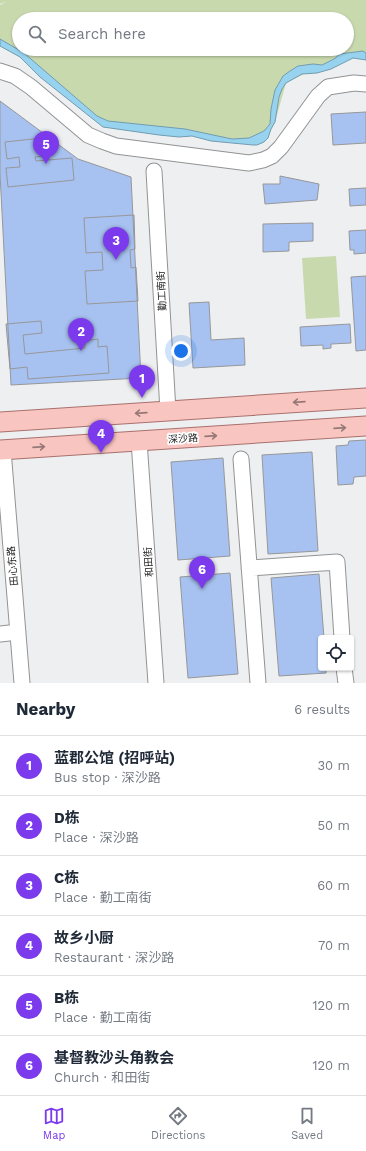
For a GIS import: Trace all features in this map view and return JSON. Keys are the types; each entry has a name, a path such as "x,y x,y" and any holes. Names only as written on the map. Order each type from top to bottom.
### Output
{"main road":[{"path":"0,422 366,398"},
{"name":"深沙路","path":"2,450 366,426"}],"street":[{"path":"0,70 15,76 31,87 88,135 102,141 116,146 249,163 263,160 272,156 281,147 318,96 328,88 354,83 366,84"},
{"name":"勤工南街","path":"154,170 168,411"},
{"name":"和田街","path":"139,441 156,683"},
{"name":"田心东路","path":"2,450 22,683"},
{"path":"241,459 258,683"},
{"path":"249,568 337,562 342,635"},
{"path":"0,634 18,632"}],"green space":[{"path":"0,0 366,0 366,57 354,52 354,12 12,12 12,53 0,46 0,5 6,2 0,4"},
{"path":"18,56 344,56 286,83 275,122 264,142 103,127 86,108"},
{"path":"336,256 340,317 306,319 302,258"}],"water":[{"path":"0,39 12,46 12,53 0,46"},
{"path":"363,51 366,53 366,60 353,58 331,69 317,73 302,74 286,83 279,97 275,122 268,138 264,142 257,145 211,141 192,136 179,137 159,135 103,127 40,77 18,56 27,56 97,116 108,121 185,129 232,139 249,138 264,131 270,124 275,90 283,76 298,66 313,64 322,65 338,56 354,56 354,52"}],"building":[{"path":"0,101 78,159 131,177 141,378 11,385 0,174"},
{"path":"366,112 366,143 333,145 331,114"},
{"path":"51,137 53,155 35,157 36,161 72,158 74,180 8,187 6,168 20,167 19,157 7,159 5,142"},
{"path":"280,176 319,184 317,200 265,204 263,184 280,184"},
{"path":"366,188 366,205 350,206 349,189"},
{"path":"134,215 135,249 130,250 131,268 136,267 138,301 87,304 85,271 103,270 102,252 86,253 84,218"},
{"path":"313,223 313,241 289,242 289,251 263,252 263,224"},
{"path":"366,230 366,253 354,254 354,250 350,250 349,231"},
{"path":"366,276 366,350 356,351 351,277"},
{"path":"209,302 211,340 244,338 245,365 193,368 189,303"},
{"path":"41,321 42,333 23,335 25,354 85,348 85,341 98,339 98,347 107,346 109,373 28,379 27,367 10,369 6,324"},
{"path":"350,324 351,343 331,344 331,348 323,349 323,345 301,346 300,327"},
{"path":"366,440 366,476 354,477 353,484 338,485 336,446 348,445 349,441"},
{"path":"312,452 318,551 268,554 262,455"},
{"path":"223,458 230,556 178,560 171,462"},
{"path":"230,573 238,674 188,678 180,577"},
{"path":"319,574 324,635 318,635 318,671 326,671 326,673 279,676 271,578"}],"place":[{"name":"B栋","path":"46,164"},
{"name":"C栋","path":"116,260"},
{"name":"D栋","path":"81,351"},
{"name":"蓝郡公馆 (招呼站)","path":"142,398"},
{"name":"故乡小厨","path":"101,453"},
{"name":"基督教沙头角教会","path":"202,589"}]}
